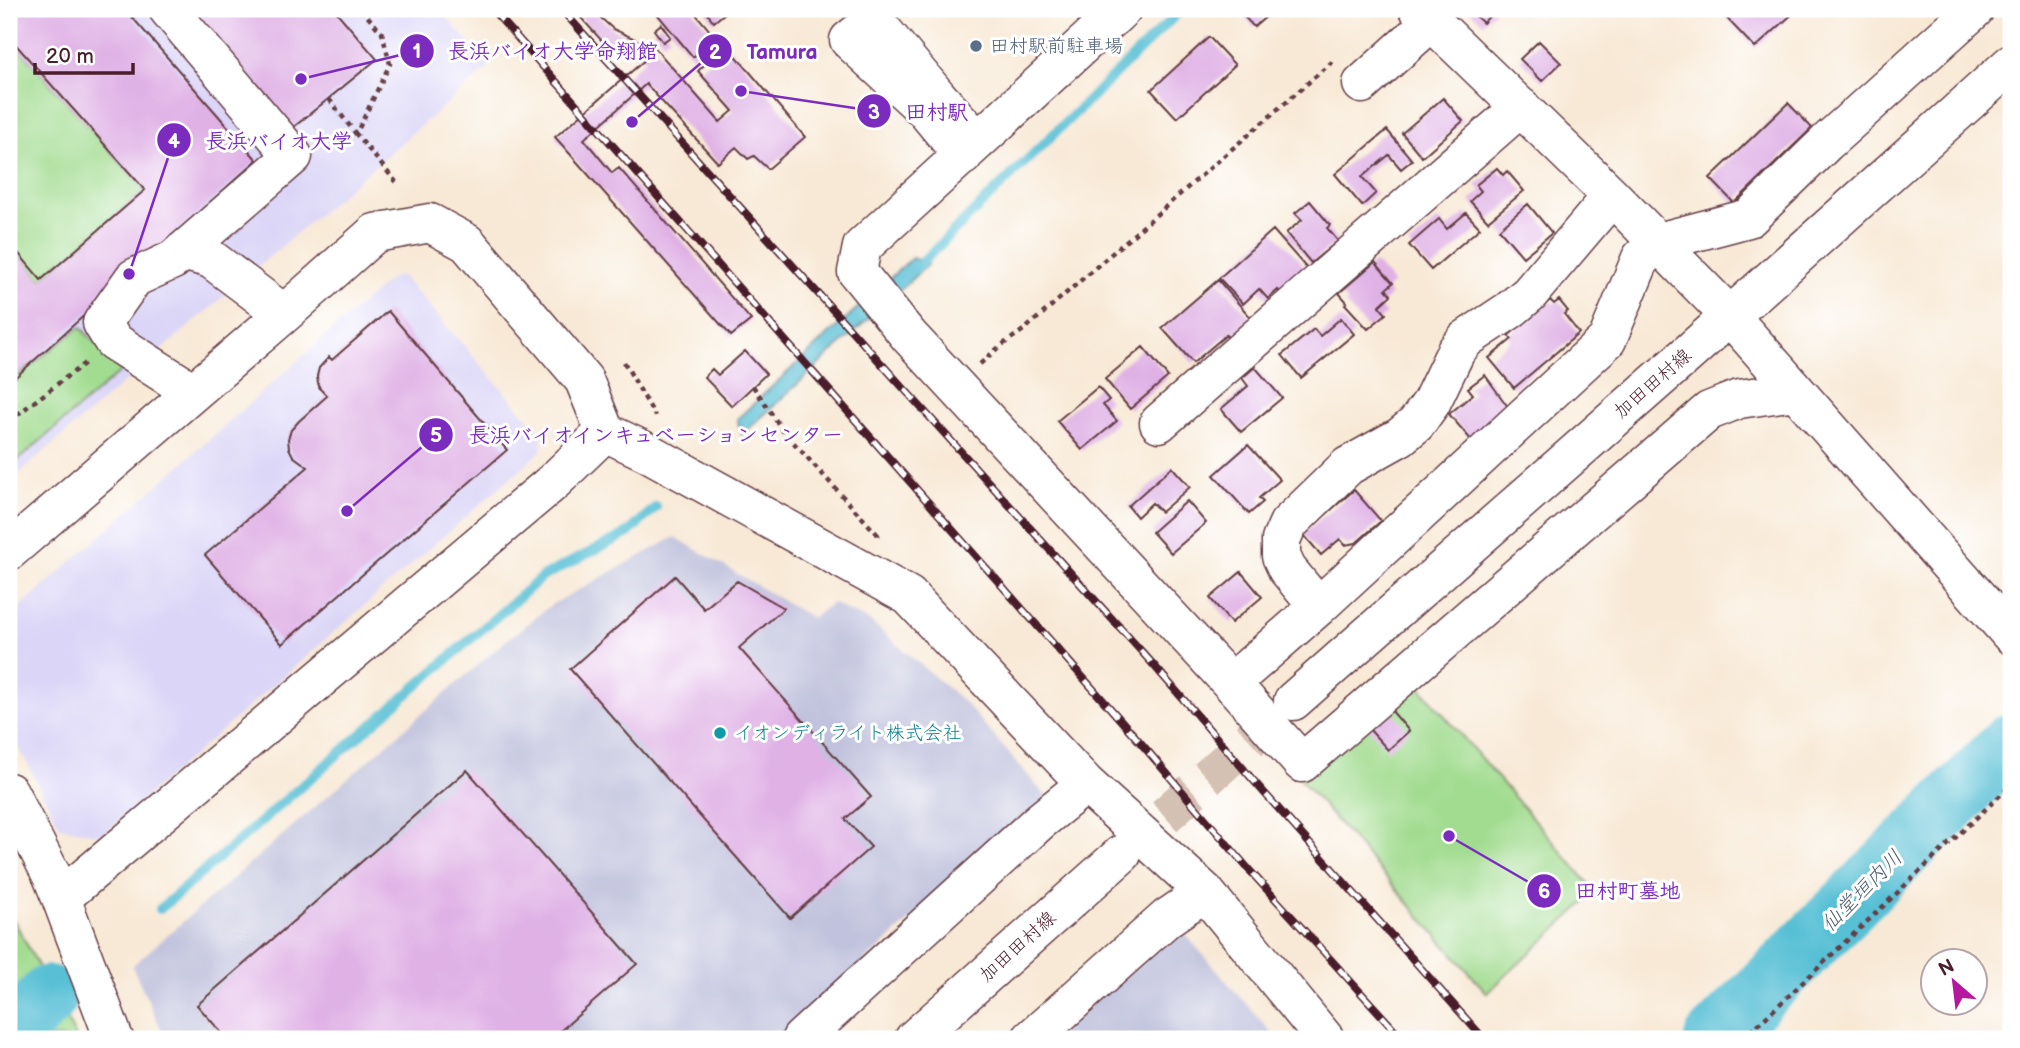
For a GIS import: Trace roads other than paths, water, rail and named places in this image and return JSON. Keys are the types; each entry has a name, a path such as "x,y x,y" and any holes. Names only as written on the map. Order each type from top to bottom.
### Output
{"street":[{"path":"168,9 293,156 173,260 134,278 102,323 113,341 193,392"},
{"path":"1122,9 862,247 857,272 887,309 1302,763 1709,411 1739,399 1796,391"},
{"path":"1230,683 1318,607 1607,340 1641,258 1658,242 1749,218 1827,142 1975,9"},
{"path":"1350,70 1426,15 1612,196 1729,315 2011,635"},
{"name":"加田田村線","path":"1293,701 1691,351 2011,64"},
{"path":"1158,423 1521,107"},
{"path":"1318,607 1287,569 1281,556 1281,540 1288,524 1348,466 1400,438 1416,424 1432,403 1456,351 1466,339 1529,294 1612,196"},
{"path":"9,551 374,233 430,223 467,243 584,380 606,432 909,596 1086,784 1205,892 1325,1039"},
{"path":"183,251 211,259 284,314"},
{"path":"61,898 541,492 606,432"},
{"path":"801,1039 1039,822 1086,784"},
{"path":"9,792 52,876 114,1039"},
{"name":"加田田村線","path":"914,1039 1122,854"},
{"path":"1031,1039 1167,918 1205,892"}],"water":[{"path":"912,258 928,264 742,435 737,419"}],"waterway":[{"path":"914,270 1182,9"},
{"path":"160,909 542,577 628,533 656,507"},
{"name":"仙堂垣内川","path":"1714,1039 2011,743"},
{"path":"9,1037 49,995"}],"tunnel":[{"path":"1122,854 1292,702"}],"railway":[{"path":"492,9 1140,742 1251,872 1403,1039"},
{"path":"561,9 1151,662 1484,1039"}],"place":[{"name":"田村駅前駐車場","path":"976,46"},
{"name":"長浜バイオ大学命翔館","path":"301,79"},
{"name":"田村駅","path":"741,91"},
{"name":"Tamura","path":"632,122"},
{"name":"長浜バイオ大学","path":"129,274"},
{"name":"長浜バイオインキュベーションセンター","path":"347,511"},
{"name":"イオンディライト株式会社","path":"720,733"},
{"name":"田村町墓地","path":"1449,836"}]}
